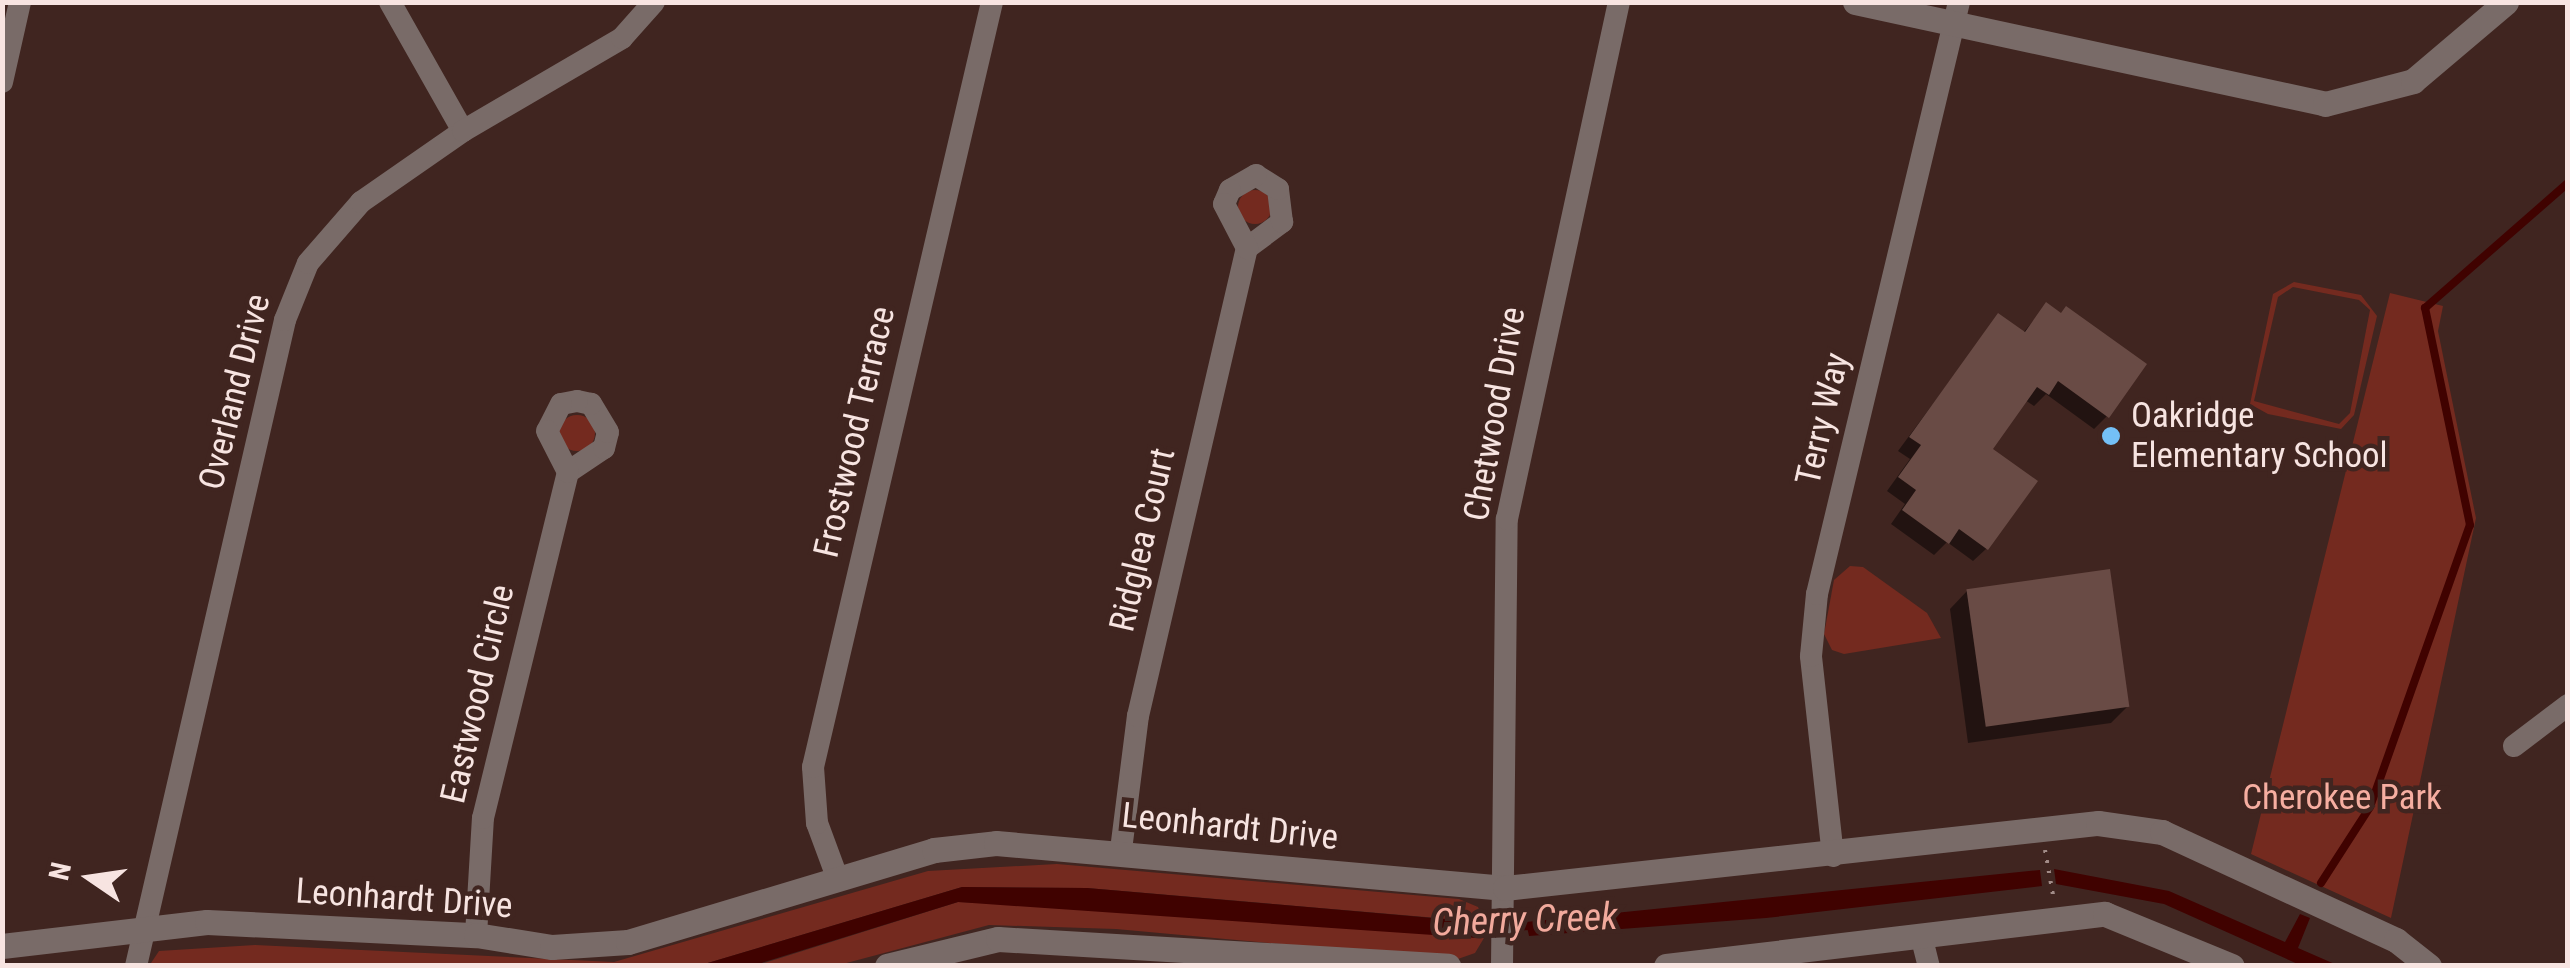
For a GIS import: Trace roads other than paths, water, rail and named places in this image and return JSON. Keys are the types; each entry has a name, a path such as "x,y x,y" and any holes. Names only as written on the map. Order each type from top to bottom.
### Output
{"street":[{"path":"2,82 20,2"},
{"path":"390,2 463,131"},
{"name":"Overland Drive","path":"136,966 285,320 308,262 361,202 463,131 622,38 654,2"},
{"name":"Frostwood Terrace","path":"837,878 817,823 813,767 992,2"},
{"name":"Chetwood Drive","path":"1503,955 1510,500 1619,2"},
{"path":"1855,2 1956,14 2325,104 2413,80 2506,2"},
{"name":"Terry Way","path":"1833,856 1811,656 1817,594 1956,14"},
{"name":"Ridglea Court","path":"1121,850 1138,716 1247,248"},
{"name":"Eastwood Circle","path":"476,935 483,818 568,472"},
{"path":"2514,746 2568,705"},
{"name":"Leonhardt Drive","path":"2,946 207,922 476,935 552,947 628,942 934,850 996,842 1121,850 1504,901 2098,823 2162,832 2396,940 2429,966"},
{"path":"1666,966 2056,915 2106,914 2232,966"},
{"path":"1921,935 1929,966"},
{"path":"887,966 998,939 1448,966"}],"waterway":[{"path":"2321,883 2370,807 2470,525 2425,308 2568,183"},
{"name":"Cherry Creek","path":"1472,928 1533,926"}],"place":[{"name":"Oakridge Elementary School","path":"2111,436"}],"park label":[{"name":"Cherokee Park","path":"2342,798"}]}
